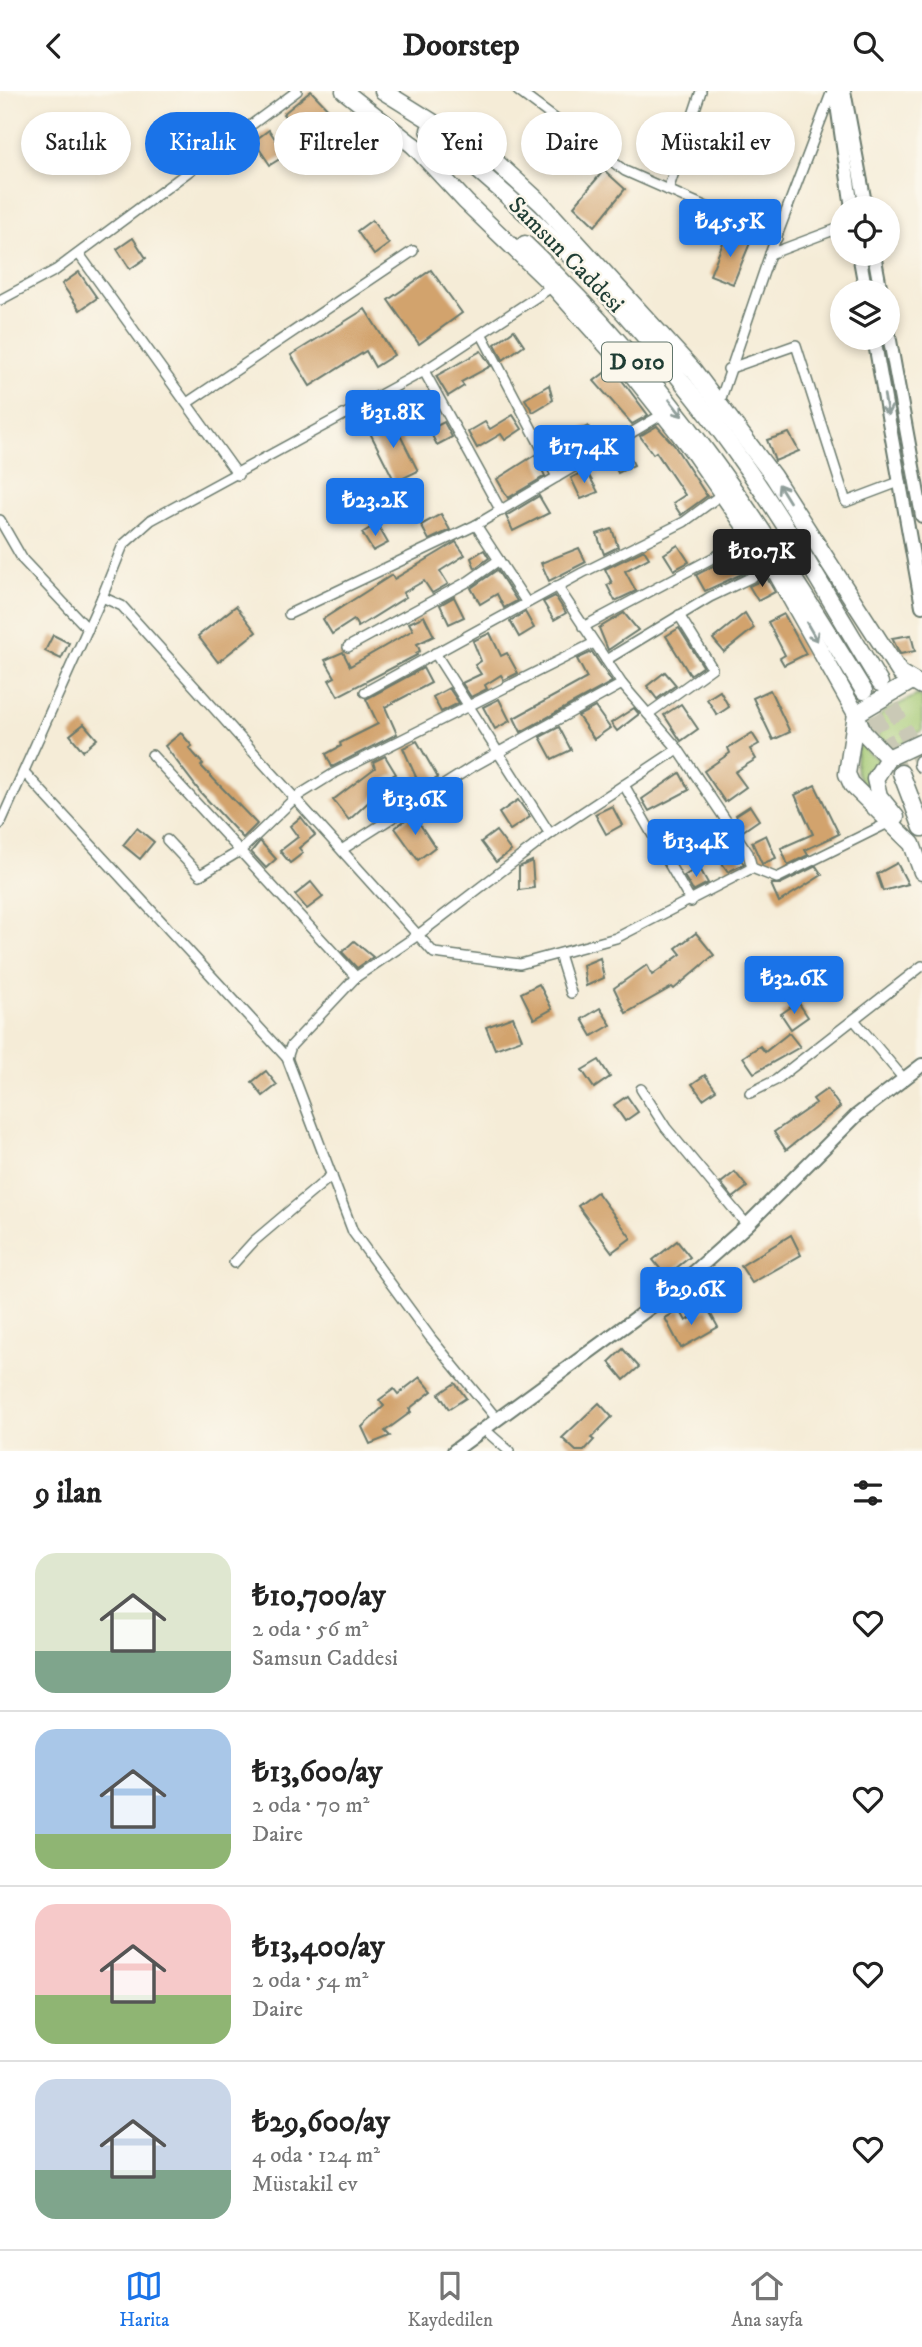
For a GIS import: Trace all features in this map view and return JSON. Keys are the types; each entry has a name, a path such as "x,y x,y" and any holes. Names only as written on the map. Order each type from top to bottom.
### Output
{"highway":[{"name":"Samsun Caddesi","path":"344,91 471,192 559,276 670,401 744,500 864,691"},
{"name":"Samsun Caddesi","path":"382,91 517,203 627,319 702,408 748,469 880,683"},
{"path":"382,91 495,161 542,204 694,371 773,476 886,654 900,673 919,679"},
{"path":"413,145 466,202 553,286 663,414 773,567 856,714 863,732 888,758"},
{"path":"856,714 919,679"},
{"path":"856,714 847,773 852,785 912,844 922,871"},
{"path":"890,822 897,816 879,796 874,779 888,758 922,742"},
{"path":"901,773 922,828"}],"main road":[{"path":"834,91 850,196"},
{"path":"844,91 864,196"},
{"path":"876,350 922,606"},
{"path":"893,350 917,461 922,516"},
{"path":"454,1451 674,1290 747,1225 858,1115 922,1065"}],"street":[{"path":"0,300 56,270 79,254 297,91"},
{"path":"518,91 625,171 777,238"},
{"path":"668,190 701,91"},
{"path":"719,404 728,369 770,254 834,91"},
{"path":"770,254 830,232"},
{"path":"187,403 412,251"},
{"path":"79,254 238,475"},
{"path":"0,824 102,597 122,545 151,520 238,475 424,371 553,286"},
{"path":"482,335 557,477"},
{"path":"728,369 796,345 846,502 899,482"},
{"path":"424,371 501,511"},
{"path":"289,614 476,525 663,414"},
{"path":"365,692 557,586 684,522 722,494"},
{"path":"0,520 23,560 88,629"},
{"path":"476,525 527,603"},
{"path":"583,627 752,537"},
{"path":"348,647 469,581 499,560"},
{"path":"606,660 710,597 773,567"},
{"path":"557,586 622,684 678,749 748,853 752,869"},
{"path":"102,597 122,606 434,953 520,964 616,938 752,869 777,878 890,822"},
{"path":"648,714 712,668 679,615"},
{"path":"167,841 200,875 240,851 296,797 333,774 594,643"},
{"path":"435,653 550,834"},
{"path":"343,849 499,751 622,684"},
{"path":"287,1058 291,1046 356,977 418,935 550,834 678,749"},
{"path":"152,755 356,977"},
{"path":"24,772 287,1058 353,1231 430,1337 497,1419"},
{"path":"624,785 691,902"},
{"path":"559,954 571,993"},
{"path":"750,1093 776,1080 855,1021 922,966"},
{"path":"855,1021 904,1079"},
{"path":"641,1089 666,1128 747,1225"},
{"path":"234,1263 254,1241 332,1175"},
{"path":"484,1429 509,1451"}],"green space":[{"path":"917,695 922,697 922,730 896,744 879,738 875,724 883,712"},
{"path":"860,734 867,752 879,759 874,796 861,781 856,768"}],"building":[{"path":"311,91 331,112 285,112"},
{"path":"269,130 274,137 274,162 270,165 260,150 260,137"},
{"path":"600,175 610,175 625,189 595,226 574,206"},
{"path":"372,220 389,244 374,255 357,231"},
{"path":"727,233 750,243 733,284 710,275"},
{"path":"133,238 146,258 130,269 117,249"},
{"path":"431,270 462,313 419,344 388,300"},
{"path":"79,272 97,298 80,310 62,284"},
{"path":"365,309 394,355 375,367 366,351 310,386 291,355"},
{"path":"514,330 524,345 503,360 495,344"},
{"path":"481,351 491,366 461,382 464,386 448,396 436,376"},
{"path":"612,367 648,415 632,424 594,381"},
{"path":"549,385 553,400 533,412 525,399"},
{"path":"513,415 522,429 505,440 501,434 477,448 468,432 485,422 490,429"},
{"path":"391,417 418,471 395,482 368,429"},
{"path":"444,422 452,437 437,445 429,430"},
{"path":"588,426 597,445 583,454 573,433"},
{"path":"657,426 674,445 707,496 681,515 673,503 685,495 656,452 653,454 640,436"},
{"path":"789,433 799,451 775,461 767,440"},
{"path":"625,447 634,465 618,473 609,455"},
{"path":"535,455 545,476 508,498 497,479"},
{"path":"586,470 598,492 581,499 571,478"},
{"path":"539,496 549,513 513,531 506,516"},
{"path":"441,514 450,530 429,540 421,525"},
{"path":"377,524 388,543 373,551 362,533"},
{"path":"612,529 618,547 604,554 597,534"},
{"path":"456,542 465,555 440,571 448,584 432,593 424,581 403,593 406,597 358,627 354,620 332,634 323,619 392,575 394,579"},
{"path":"678,545 689,562 674,570 664,554"},
{"path":"579,548 586,562 549,581 541,563"},
{"path":"747,548 759,566 705,591 696,575"},
{"path":"484,550 489,558 475,568 471,558"},
{"path":"644,550 649,558 625,571 636,591 615,601 607,585 612,583 605,569"},
{"path":"497,570 517,601 504,608 497,594 480,604 471,588"},
{"path":"767,578 775,592 758,601 749,586"},
{"path":"555,596 566,613 554,620 543,602"},
{"path":"454,597 464,617 449,624 440,605"},
{"path":"236,606 256,632 218,662 198,636"},
{"path":"525,612 534,628 519,637 510,621"},
{"path":"624,613 638,630 608,650 599,628"},
{"path":"745,613 754,628 724,652 713,639"},
{"path":"784,614 806,654 784,665 780,658 785,655 768,622"},
{"path":"424,616 434,636 417,644 420,651 417,655 338,696 329,680 335,677 325,660 343,652 350,666 413,630 409,623"},
{"path":"679,628 703,666 690,675 666,636"},
{"path":"490,633 501,656 507,653 518,673 504,680 501,675 485,685 487,689 471,697 462,683 481,674 475,665 481,661 473,641"},
{"path":"53,635 69,643 61,659 45,651"},
{"path":"911,635 915,651 900,654 892,638"},
{"path":"592,652 612,682 521,732 514,718 587,678 577,659"},
{"path":"423,668 431,683 385,707 397,734 332,767 326,754 341,746 340,743 378,724 366,699"},
{"path":"665,672 676,685 657,699 647,686"},
{"path":"449,688 459,703 441,712 433,697"},
{"path":"770,690 790,732 773,740 753,698"},
{"path":"720,691 729,707 717,715 707,699"},
{"path":"499,699 510,721 495,729 483,707"},
{"path":"681,704 698,729 681,741 664,715"},
{"path":"595,707 610,728 594,739 578,716"},
{"path":"634,708 639,714 617,731 611,723"},
{"path":"84,724 97,739 83,751 70,735"},
{"path":"559,727 571,750 552,759 540,737"},
{"path":"181,733 192,746 189,748 203,764 201,766 257,824 243,838 201,793 165,746"},
{"path":"752,733 759,744 750,749 756,759 735,772 746,787 725,802 704,771 730,753 728,748"},
{"path":"417,741 438,778 420,786 403,748"},
{"path":"385,756 396,774 382,781 386,786 349,820 333,800 375,768 373,762"},
{"path":"680,773 689,790 649,811 642,799"},
{"path":"815,785 839,834 805,850 808,855 788,865 781,848 813,834 795,795"},
{"path":"518,800 530,817 510,830 499,813"},
{"path":"612,806 622,825 606,834 595,814"},
{"path":"750,806 759,820 743,831 736,815"},
{"path":"413,814 435,847 418,860 395,828"},
{"path":"301,817 315,835 299,848 303,853 290,863 280,851 298,837 290,826"},
{"path":"137,828 154,842 140,859 123,845"},
{"path":"496,831 511,851 496,862 481,842"},
{"path":"766,835 776,858 762,864 752,842"},
{"path":"260,841 276,859 266,868 251,852"},
{"path":"734,851 744,864 728,872 720,860"},
{"path":"532,861 534,888 519,890 519,867"},
{"path":"897,863 908,884 883,891 877,874"},
{"path":"816,866 822,875 779,902 771,884 780,884"},
{"path":"699,867 708,883 693,891 684,876"},
{"path":"311,882 323,897 307,909 295,895"},
{"path":"696,933 714,955 674,989 672,987 626,1013 614,988 647,965 652,975 681,954 676,948"},
{"path":"354,941 373,957 357,968 342,952"},
{"path":"600,958 604,978 586,986 583,965"},
{"path":"539,984 552,1009 534,1019 521,993"},
{"path":"798,1002 808,1017 791,1029 781,1014"},
{"path":"600,1008 611,1025 592,1036 582,1019"},
{"path":"513,1017 522,1039 495,1049 486,1027"},
{"path":"789,1033 800,1047 754,1073 743,1057 760,1046 765,1052"},
{"path":"599,1060 610,1077 594,1088 582,1070"},
{"path":"266,1071 277,1085 263,1096 252,1082"},
{"path":"705,1075 716,1090 703,1099 692,1084"},
{"path":"827,1089 840,1107 786,1150 774,1132 816,1103 813,1099"},
{"path":"627,1096 638,1112 625,1121 614,1105"},
{"path":"735,1172 747,1187 733,1198 721,1183"},
{"path":"597,1192 631,1238 612,1252 578,1206"},
{"path":"791,1235 801,1255 752,1283 741,1266"},
{"path":"677,1241 690,1257 666,1276 653,1260"},
{"path":"708,1309 718,1327 681,1348 665,1318 680,1310 686,1321"},
{"path":"623,1349 639,1367 624,1380 609,1362"},
{"path":"420,1377 432,1391 409,1409 411,1412 385,1431 390,1436 370,1444 362,1427 384,1406 379,1400 394,1389 398,1394"},
{"path":"455,1383 466,1398 449,1409 439,1394"},
{"path":"599,1403 612,1417 591,1438 594,1440 584,1451 576,1451 562,1438"}],"tunnel":[{"path":"881,685 922,763"},
{"path":"865,693 901,773"}]}
